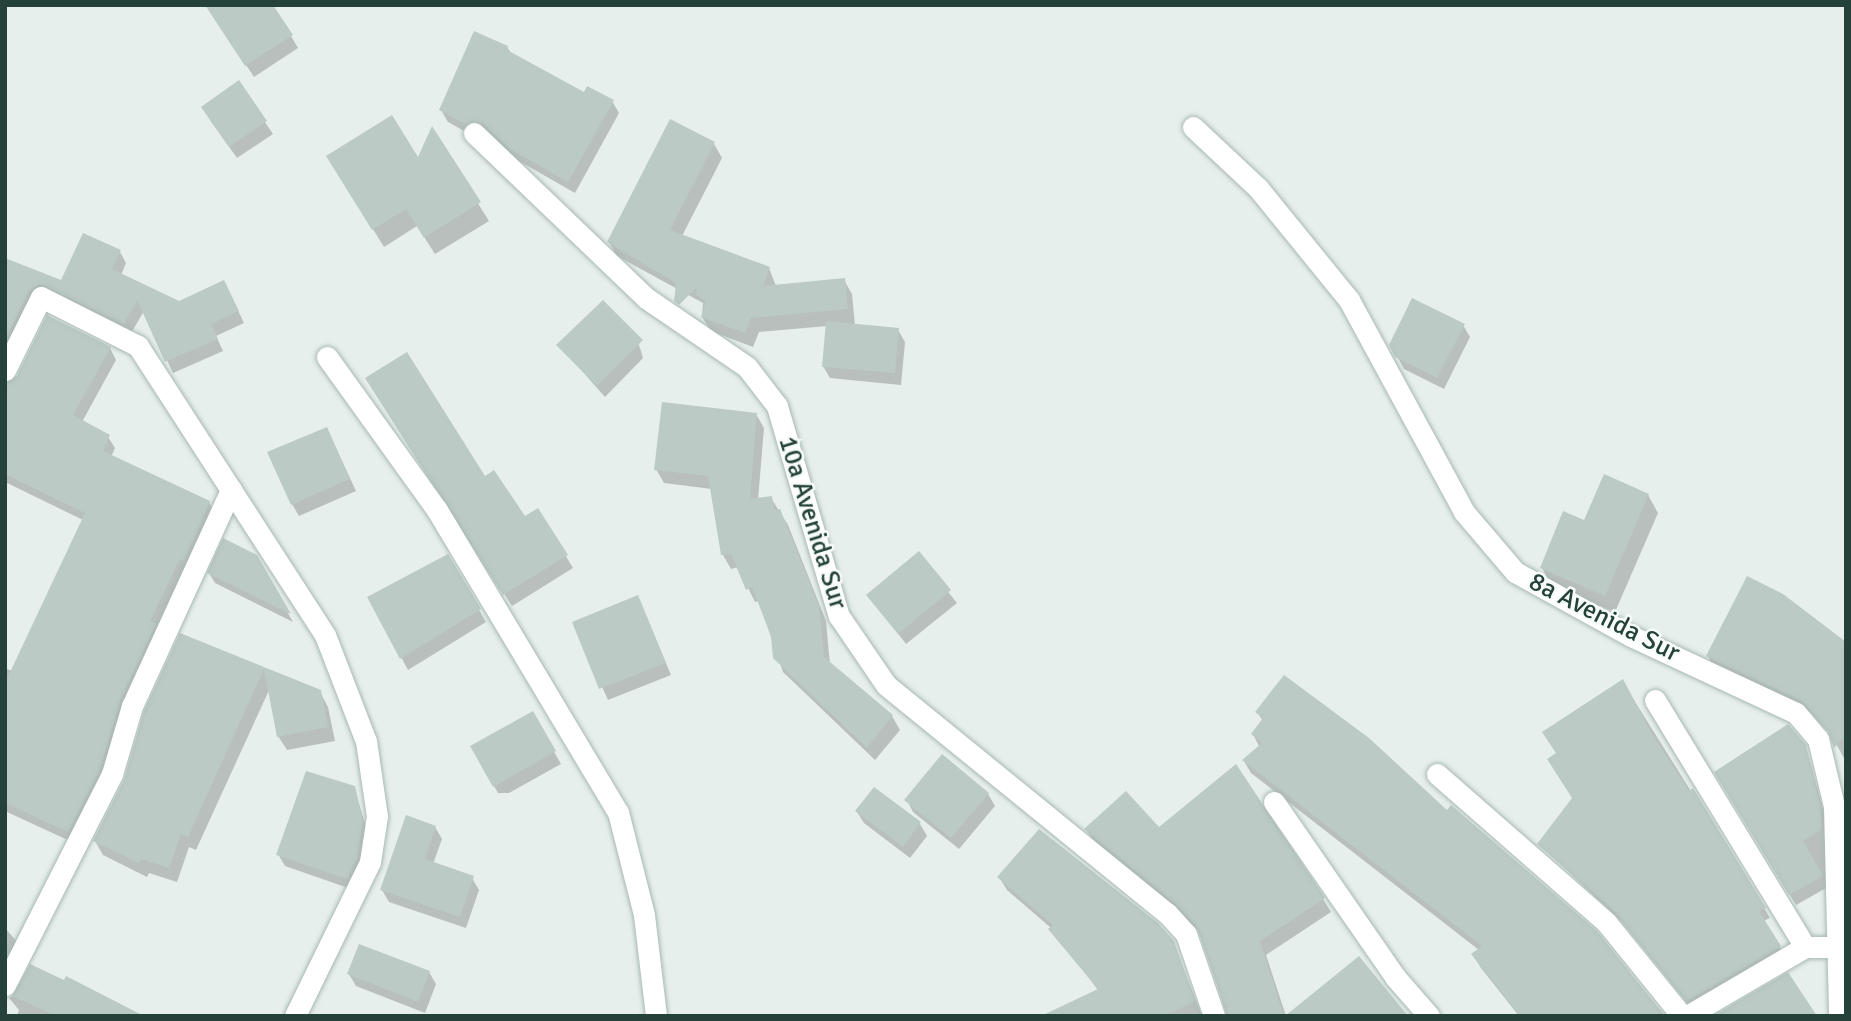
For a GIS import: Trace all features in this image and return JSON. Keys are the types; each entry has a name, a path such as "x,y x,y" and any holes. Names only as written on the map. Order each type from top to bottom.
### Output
{"street":[{"name":"8a Avenida Sur","path":"1193,127 1258,188 1349,300 1464,512 1515,572 1620,631 1796,713 1818,739 1838,784 1841,947 1839,1016"},
{"name":"10a Avenida Sur","path":"474,133 646,298 747,367 777,406 839,616 886,685 1167,913 1186,934 1214,1016"},
{"path":"5,370 41,297 138,346 325,635 366,741 377,816 370,862 295,1016"},
{"path":"327,356 437,510 618,812 643,915 656,1016"},
{"path":"5,985 112,774 132,706 230,490"},
{"path":"1656,700 1805,947"},
{"path":"1437,774 1606,922 1685,1016 1805,947 1841,947"},
{"path":"1274,802 1395,977 1429,1016"}],"building":[{"path":"205,5 273,5 293,35 245,66"},
{"path":"474,31 508,46 507,50 584,92 587,86 614,100 568,182 510,149 483,123 465,124 439,110"},
{"path":"239,80 267,121 229,147 201,107"},
{"path":"392,115 418,157 432,126 481,202 424,238 406,209 372,230 326,156"},
{"path":"670,119 715,142 670,230 770,267 763,286 845,278 848,309 751,318 745,333 701,317 706,301 696,295 697,287 679,305 674,301 676,283 607,242"},
{"path":"83,233 121,250 112,269 179,301 224,280 239,311 211,324 218,339 165,362 137,300 124,324 40,284 29,291 5,340 5,258 61,280"},
{"path":"1412,298 1465,324 1437,378 1395,357 1389,345"},
{"path":"603,300 643,340 597,386 556,345"},
{"path":"47,315 111,347 73,415 110,435 103,451 210,501 184,561 180,559 150,621 156,623 120,701 100,769 68,832 5,803 5,683 85,513 5,474 5,383 17,376"},
{"path":"826,321 899,328 895,373 822,367"},
{"path":"407,352 485,476 494,470 525,516 538,508 568,555 503,595 365,378"},
{"path":"662,402 757,413 750,499 772,496 774,510 780,509 819,606 824,657 893,715 867,748 773,658 771,636 752,587 746,590 731,554 721,555 708,476 654,470"},
{"path":"327,427 350,479 291,505 267,452"},
{"path":"1604,474 1649,494 1605,596 1540,568 1563,511 1584,520"},
{"path":"223,538 257,555 291,614 207,573"},
{"path":"919,551 951,590 898,634 866,595"},
{"path":"448,554 481,609 400,659 367,597"},
{"path":"1747,576 1783,594 1846,642 1846,734 1834,748 1828,731 1802,701 1706,656"},
{"path":"638,595 666,663 599,689 572,622"},
{"path":"180,633 321,690 328,727 277,737 264,669 188,837 181,834 169,868 141,859 139,863 93,841 124,780 144,711"},
{"path":"1284,675 1369,738 1447,810 1451,805 1597,931 1665,1016 1520,1016 1471,954 1482,946 1242,760 1262,743 1251,734 1263,718 1255,712"},
{"path":"1623,679 1652,734 1689,791 1693,788 1766,908 1759,911 1781,946 1687,1001 1615,912 1537,844 1572,798 1547,759 1556,753 1542,732"},
{"path":"533,711 556,751 493,787 470,746"},
{"path":"1788,724 1806,745 1821,808 1821,830 1803,841 1823,876 1789,895 1714,772"},
{"path":"942,754 989,793 951,838 904,800"},
{"path":"1236,764 1325,898 1260,941 1284,1016 1228,1016 1196,925 1175,903 1084,829 1126,791 1159,827"},
{"path":"306,771 355,786 363,822 357,858 347,879 276,855"},
{"path":"874,787 921,822 903,847 855,811"},
{"path":"406,815 436,826 425,859 474,876 460,917 380,890"},
{"path":"1039,829 1158,923 1174,941 1195,1001 1165,1016 1041,1016 1098,989 1048,929 1053,925 997,877"},
{"path":"359,944 430,971 418,1002 347,974"},
{"path":"1359,956 1408,1016 1285,1016"},
{"path":"30,964 64,980 66,976 144,1016 56,1016 12,996"},
{"path":"1788,972 1817,1016 1713,1016"}]}
